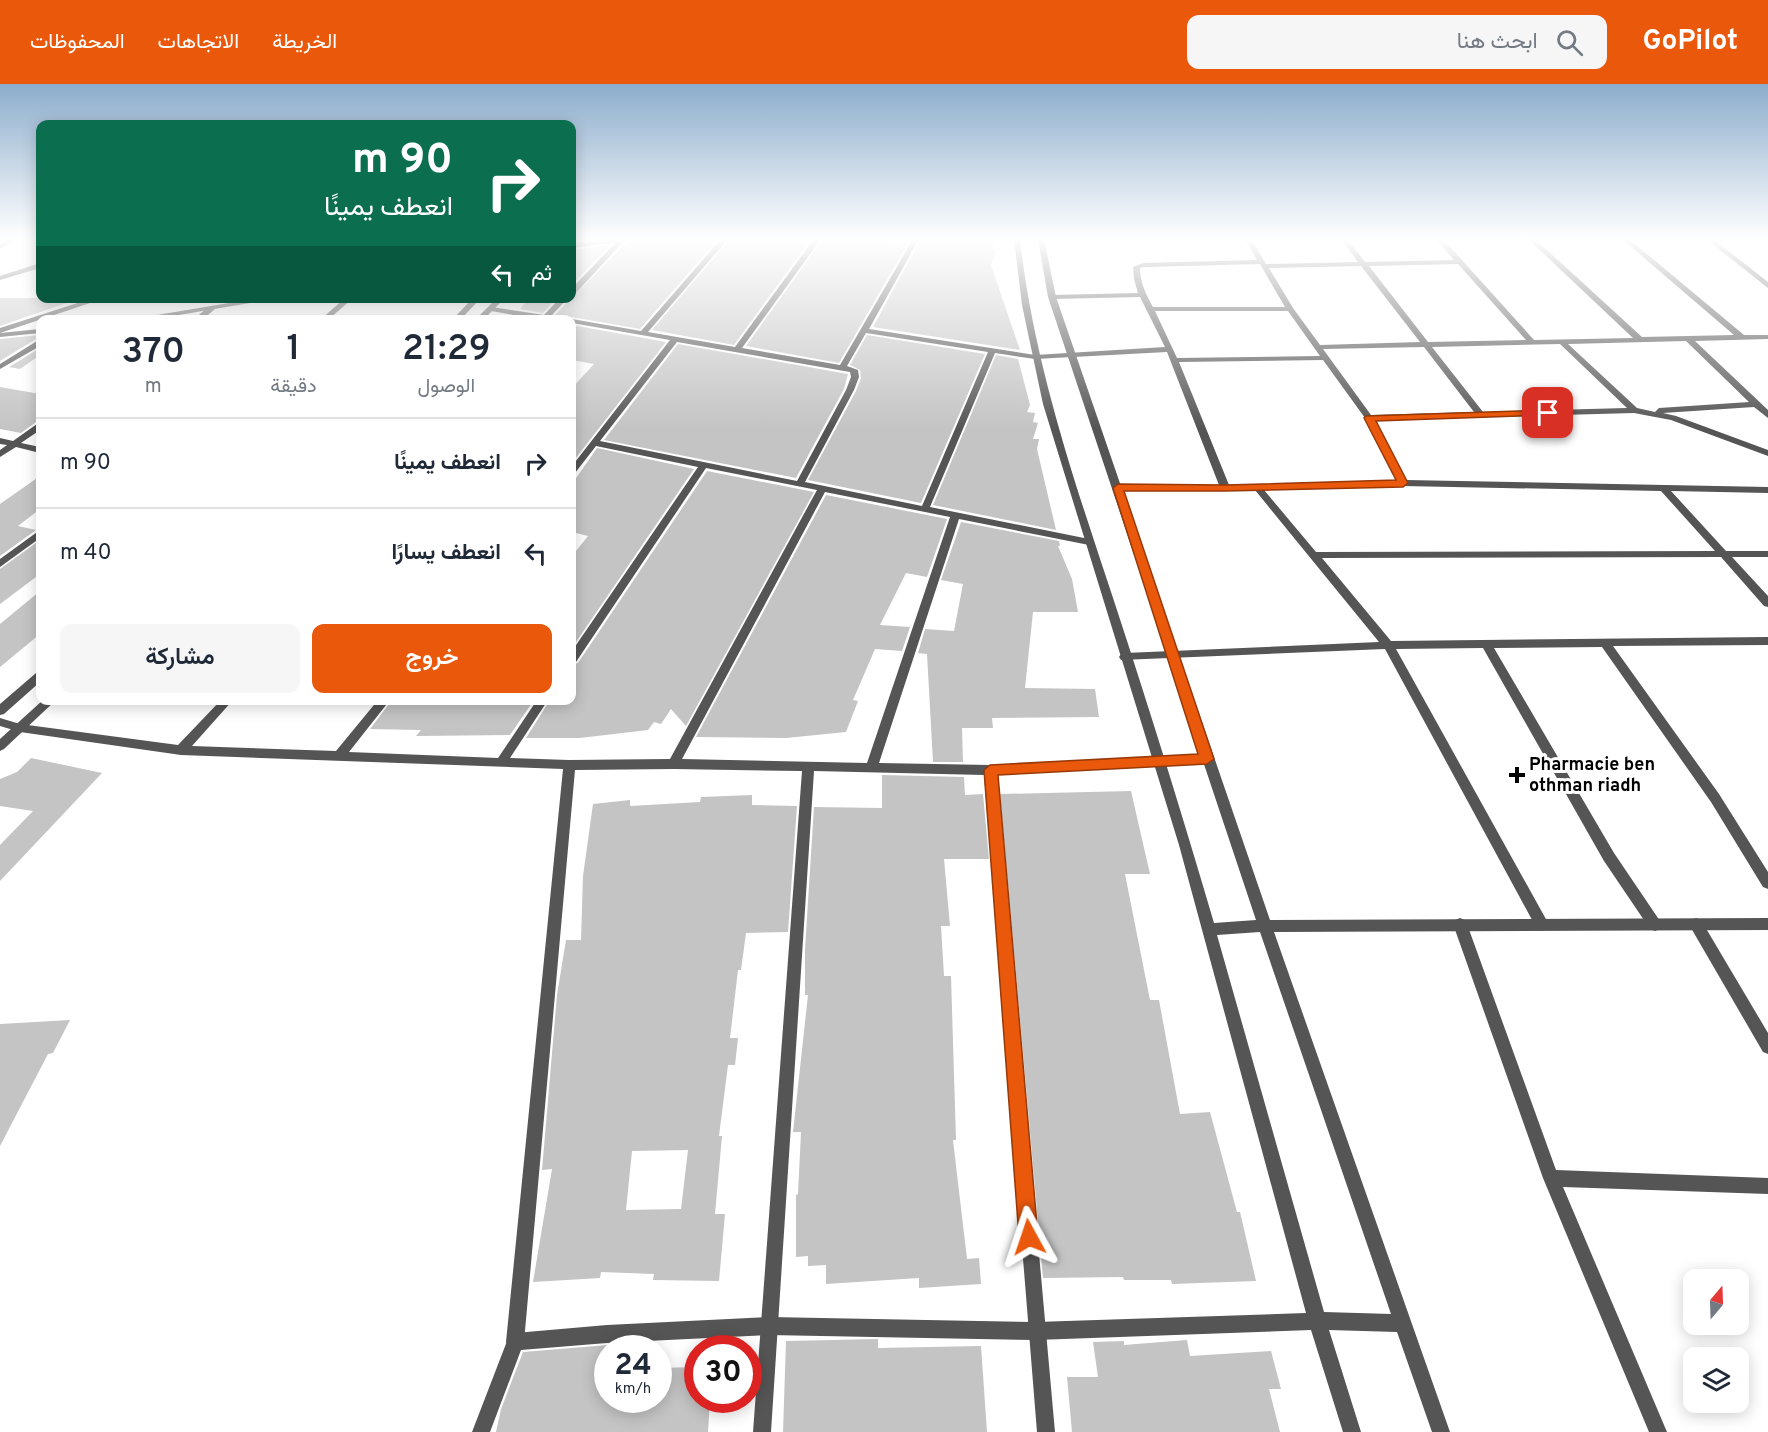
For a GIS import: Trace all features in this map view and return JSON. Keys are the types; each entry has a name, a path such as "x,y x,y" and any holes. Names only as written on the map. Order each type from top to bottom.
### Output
{"street":[{"path":"643,333 670,302"},
{"path":"738,348 772,302"},
{"path":"843,367 879,302"},
{"path":"1025,302 1035,357 1089,542 1160,761 1316,1321 1352,1432"},
{"path":"1054,302 1118,488 1207,759 1441,1432"},
{"path":"1146,302 1176,360 1225,488"},
{"path":"1286,302 1369,418 1403,483"},
{"path":"1392,302 1481,415"},
{"path":"1495,302 1532,342"},
{"path":"1599,302 1639,339"},
{"path":"1699,302 1741,337"},
{"path":"52,315 87,303"},
{"path":"167,315 247,303"},
{"path":"329,315 344,303"},
{"path":"460,315 473,303"},
{"path":"484,315 497,303"},
{"path":"548,315 560,303"},
{"path":"203,315 211,309"},
{"path":"491,309 532,315"},
{"path":"1150,309 1290,309"},
{"path":"0,333 36,321"},
{"path":"576,322 738,348 854,371 855,377 800,484"},
{"path":"576,330 582,323"},
{"path":"0,333 36,330"},
{"path":"863,330 1035,357 1170,349"},
{"path":"1317,347 1768,337"},
{"path":"576,466 675,339"},
{"path":"1688,339 1768,415"},
{"path":"1562,342 1634,410"},
{"path":"0,368 36,346"},
{"path":"925,509 992,351"},
{"path":"1176,360 1324,358"},
{"path":"1369,418 1648,411 1757,404"},
{"path":"1648,411 1768,453"},
{"path":"0,454 36,429"},
{"path":"0,441 36,449"},
{"path":"594,443 1089,542"},
{"path":"576,652 704,465"},
{"path":"1118,488 1225,488 1403,483 1665,490 1768,490"},
{"path":"1257,487 1388,645 1542,925"},
{"path":"674,764 822,489"},
{"path":"1665,490 1768,603"},
{"path":"872,767 955,516"},
{"path":"0,564 36,535"},
{"path":"1312,555 1768,554"},
{"path":"1125,657 1486,643 1764,641 1768,651"},
{"path":"1486,643 1609,857 1655,925"},
{"path":"1605,643 1715,798 1768,883"},
{"path":"0,711 36,680"},
{"path":"0,746 45,705"},
{"path":"181,750 223,705"},
{"path":"340,755 381,705"},
{"path":"501,762 540,705"},
{"path":"0,722 20,728 181,750 569,765 674,764 990,770 1207,759"},
{"path":"481,1432 515,1342 569,765"},
{"path":"762,1432 808,767"},
{"path":"990,770 1046,1432"},
{"path":"1460,924 1551,1178 1658,1432"},
{"path":"1207,929 1266,926 1460,924 1768,924"},
{"path":"1696,924 1768,1047"},
{"path":"1551,1178 1768,1186"},
{"path":"515,1342 607,1334 769,1326 1036,1331 1316,1321 1402,1323"}],"building":[{"path":"0,302 67,303 0,326"},
{"path":"663,302 640,329 576,318 576,315 555,315 567,303"},
{"path":"676,302 765,302 734,345 652,330"},
{"path":"778,302 874,302 839,363 746,346"},
{"path":"887,302 1004,302 1020,350 873,327"},
{"path":"525,303 552,303 543,313 520,309"},
{"path":"576,326 666,342 576,458 576,384 594,364 576,361"},
{"path":"36,335 36,339 0,361 0,339"},
{"path":"867,335 985,354 921,503 808,480 856,391 861,378 860,370 850,365"},
{"path":"678,344 848,374 844,389 796,478 604,440"},
{"path":"36,350 36,358 20,369 9,367"},
{"path":"996,355 1018,359 1030,405 1027,412 1035,413 1033,422 1038,423 1033,439 1039,439 1037,449 1056,530 933,505"},
{"path":"0,387 36,393 36,422 21,433 0,429"},
{"path":"597,448 694,469 576,642 576,551 588,536 576,533 576,478"},
{"path":"707,471 814,492 686,726 671,709 661,724 654,722 648,730 580,738 526,738 547,705 576,705 576,664"},
{"path":"36,479 36,512 18,526 36,530 0,556 0,504"},
{"path":"826,495 947,519 927,577 906,573 880,625 910,627 902,651 875,649 853,700 858,701 846,732 786,738 696,737"},
{"path":"961,522 1059,541 1060,546 1058,546 1072,579 1078,612 1033,612 1025,688 1095,689 1099,717 992,718 993,728 962,728 963,762 933,762 927,654 918,653 925,629 954,631 963,584 941,580"},
{"path":"36,543 36,577 0,604 0,569"},
{"path":"36,594 36,637 0,667 0,624"},
{"path":"388,705 531,705 510,735 416,736 421,730 370,729"},
{"path":"31,758 102,773 0,881 0,845 33,811 0,806 0,779 17,772"},
{"path":"882,775 964,777 965,795 983,794 989,859 944,859 950,926 941,926 944,976 951,976 956,1140 953,1140 967,1259 979,1258 981,1284 919,1288 919,1278 826,1284 826,1265 808,1266 808,1256 796,1257 796,1195 798,1194 801,1132 793,1132 808,995 805,995 805,949 814,807 882,808"},
{"path":"1131,791 1150,874 1125,874 1150,1000 1159,1000 1180,1114 1210,1112 1237,1212 1240,1212 1256,1281 1172,1284 1171,1280 1124,1280 1123,1277 1043,1278 1000,794"},
{"path":"752,795 752,805 797,806 788,932 746,933 741,970 738,970 730,1038 738,1038 735,1065 728,1065 719,1136 722,1136 715,1214 725,1214 719,1281 653,1280 654,1274 601,1272 600,1278 533,1282 552,1169 542,1170 557,995 566,940 581,940 583,876 593,804 630,800 630,806 700,802 701,797","holes":["688,1150 681,1209 626,1210 632,1151"]},
{"path":"70,1020 53,1053 48,1054 0,1146 0,1024"},
{"path":"878,1339 878,1348 981,1346 987,1432 783,1432 786,1341"},
{"path":"1187,1340 1190,1356 1271,1351 1281,1389 1269,1389 1280,1432 1072,1432 1067,1377 1098,1377 1093,1342 1124,1341 1124,1345"},
{"path":"594,1346 594,1413 672,1413 672,1368 684,1367 684,1413 709,1413 708,1432 496,1432 501,1409 523,1352"}],"place":[{"name":"Pharmacie ben othman riadh","path":"1517,775"}],"route":[{"path":"1029,1237 990,770 1207,759 1118,488 1225,488 1403,483 1369,418 1548,413"}]}
